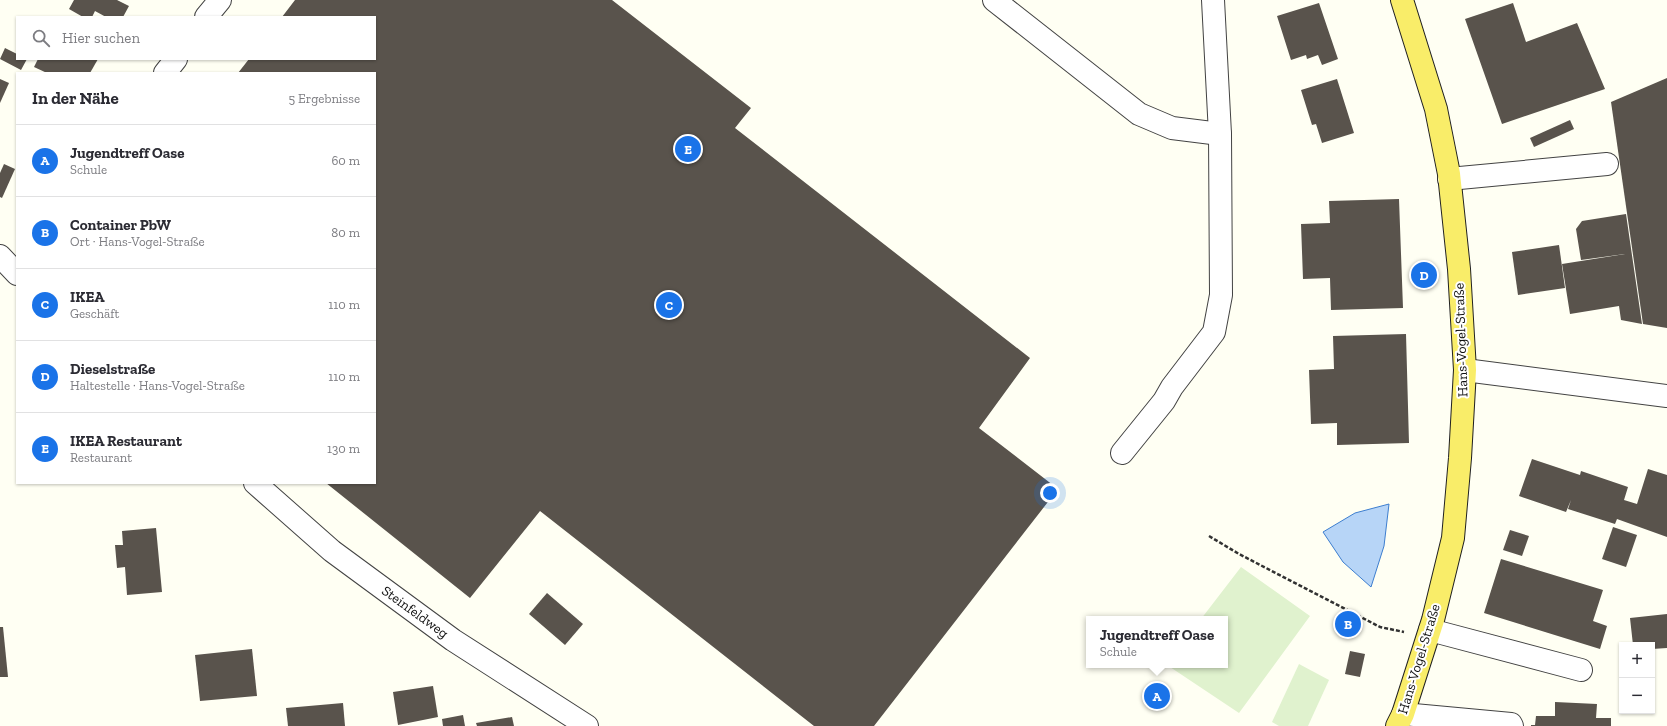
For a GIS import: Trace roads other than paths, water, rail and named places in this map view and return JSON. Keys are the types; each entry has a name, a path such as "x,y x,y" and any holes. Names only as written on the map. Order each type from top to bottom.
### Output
{"main road":[{"name":"Hans-Vogel-Straße","path":"1400,720 1429,634 1453,538 1460,458 1465,370 1459,269 1449,179 1436,109 1402,0"}],"street":[{"path":"207,16 220,0"},
{"path":"994,0 1139,114 1172,128 1220,134"},
{"path":"1122,453 1164,401 1172,387 1214,332 1221,295 1220,134 1213,0"},
{"path":"167,72 175,60"},
{"path":"1449,179 1607,164"},
{"path":"0,256 16,273"},
{"path":"1465,370 1667,396"},
{"name":"Steinfeldweg","path":"256,484 332,551 357,570 453,640 586,726"},
{"path":"1429,634 1581,670"},
{"path":"1400,720 1511,724 1512,726"}],"water":[{"path":"1389,504 1384,546 1371,587 1343,562 1323,532 1355,513"}],"place":[{"name":"IKEA Restaurant","path":"688,149"},
{"name":"Dieselstraße","path":"1424,275"},
{"name":"IKEA","path":"669,305"},
{"name":"Container PbW","path":"1348,624"},
{"name":"Jugendtreff Oase","path":"1157,696"}]}
